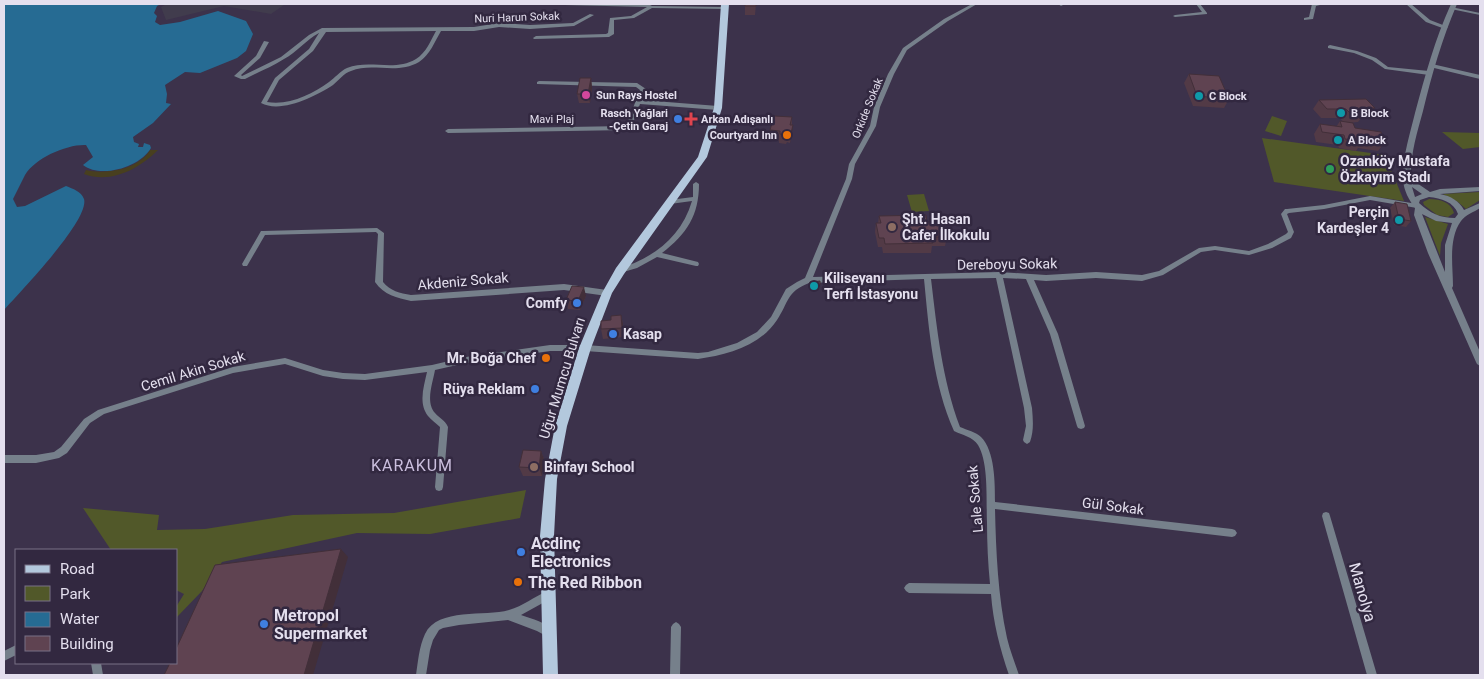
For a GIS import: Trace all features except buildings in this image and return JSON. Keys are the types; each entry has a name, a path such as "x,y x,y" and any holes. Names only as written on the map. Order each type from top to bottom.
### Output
{"main road":[{"name":"Uğur Mumcu Bulvarı","path":"550,675 547,536 551,480 561,426 585,348 607,294 620,271 702,157 718,108 725,6"}],"street":[{"path":"564,4 657,6"},
{"name":"Orkide Sokak","path":"808,280 849,179 852,164 873,126 877,107 899,58 911,44 974,4"},
{"path":"1175,16 1205,13 1198,4"},
{"path":"1306,19 1311,18 1314,5 1322,4"},
{"path":"1408,4 1429,25 1444,29"},
{"name":"Nuri Harun Sokak","path":"536,38 607,36 611,34 612,19 632,17 647,8 657,6 725,6"},
{"path":"1479,207 1460,218 1437,219 1417,205 1411,195 1407,180 1412,137 1429,73 1454,6 1480,14"},
{"name":"Nuri Harun Sokak","path":"266,42 258,57 237,76 243,78 255,70 282,58 311,34 324,30 574,24 592,15"},
{"path":"324,30 311,50 277,79 264,103 290,104 328,85 348,70 408,64 419,59 425,53 440,28"},
{"path":"1330,47 1374,59 1387,68 1429,73"},
{"path":"1432,66 1480,77"},
{"path":"539,83 637,85 643,89 639,102 718,108"},
{"name":"Mavi Plaj","path":"448,131 628,128 639,102"},
{"path":"1407,180 1430,194 1454,202 1462,211 1460,218 1450,233 1447,245 1449,289"},
{"path":"620,271 634,268 675,239 683,228 695,199 696,184"},
{"path":"1480,189 1440,191 1419,196 1417,205 1418,215 1432,253 1480,362"},
{"name":"Dereboyu Sokak","path":"808,280 999,275 1029,277 1096,275 1142,278 1161,273 1199,250 1215,248 1249,253 1270,246 1289,236 1291,232 1284,214 1287,211 1324,207 1370,198 1417,205"},
{"path":"670,202 695,199"},
{"name":"Akdeniz Sokak","path":"245,264 263,233 376,230 381,233 379,282 383,288 397,296 411,298 564,287 607,294"},
{"path":"655,254 696,264"},
{"path":"999,275 1028,408 1030,426 1027,440"},
{"name":"Lale Sokak","path":"927,277 937,354 952,417 957,429 975,437 982,444 989,468 994,589 999,629 1014,675"},
{"path":"1029,277 1054,334 1081,426"},
{"path":"585,348 698,356 733,350 772,322 789,290 808,280"},
{"name":"Cemil Akin Sokak","path":"4,459 36,460 56,455 64,450 87,421 101,412 233,370 285,361 343,376 364,377 432,368 466,360 550,348 585,348"},
{"path":"432,368 426,405 431,414 442,422 444,427 439,487"},
{"name":"Gül Sokak","path":"991,505 1232,533"},
{"name":"Manolya","path":"1326,516 1372,675"},
{"path":"909,588 994,589"},
{"path":"421,675 427,640 436,627 448,622 508,615 547,596"},
{"path":"508,615 548,632"},
{"path":"675,675 676,627"}],"shaded area":[{"path":"167,4 291,4 284,5 271,14 224,6 166,20 161,7"}],"green space":[{"path":"1272,116 1287,121 1281,136 1265,131"},
{"path":"1442,132 1480,133 1480,147 1463,149"},
{"name":"Ozanköy Mustafa Özkayım Stadı","path":"1262,138 1385,155 1404,201 1274,182"},
{"path":"1480,192 1480,200 1466,209 1443,194"},
{"path":"924,194 929,211 912,212 907,195"},
{"path":"1429,199 1444,202 1453,209 1454,213 1448,217 1437,215 1424,205 1423,202"},
{"path":"1425,217 1448,224 1441,243 1440,256"},
{"path":"526,490 520,518 430,534 357,533 222,562 202,591 178,616 178,604 184,594 178,591 178,549 110,549 83,508 159,515 157,530 205,529 293,515 394,513"}],"sand":[{"path":"150,150 158,150 142,163 124,173 104,177 84,174 86,170 103,172 130,166 145,157"}],"water":[{"path":"4,4 161,4 157,6 154,13 157,16 155,22 160,25 180,22 218,11 246,21 253,34 246,51 237,58 200,73 185,72 165,85 166,103 171,104 153,123 133,137 134,142 139,144 138,147 143,147 144,143 150,145 151,148 138,161 110,171 91,169 83,165 93,157 86,145 78,145 52,153 30,169 13,199 17,207 25,206 66,186 83,196 83,209 76,223 52,256 4,310"}],"place":[{"name":"Sun Rays Hostel","path":"586,95"},
{"name":"C Block","path":"1199,96"},
{"name":"B Block","path":"1341,113"},
{"name":"Rasch Yağlari -Çetin Garaj","path":"678,119"},
{"name":"Arkan Adışanlı","path":"691,119"},
{"name":"Courtyard Inn","path":"787,135"},
{"name":"A Block","path":"1338,140"},
{"name":"Ozanköy Mustafa Özkayım Stadı","path":"1330,169"},
{"name":"Perçin Kardeşler 4","path":"1399,220"},
{"name":"Şht. Hasan Cafer İlkokulu","path":"892,227"},
{"name":"Kiliseyanı Terfi İstasyonu","path":"814,286"},
{"name":"Comfy","path":"577,303"},
{"name":"Kasap","path":"613,334"},
{"name":"Mr. Boğa Chef","path":"546,358"},
{"name":"Rüya Reklam","path":"535,389"},
{"name":"Binfayı School","path":"534,467"},
{"name":"Acdinç Electronics","path":"521,552"},
{"name":"The Red Ribbon","path":"518,582"},
{"name":"Metropol Supermarket","path":"264,624"}],"district":[{"name":"KARAKUM","path":"412,465"}]}
